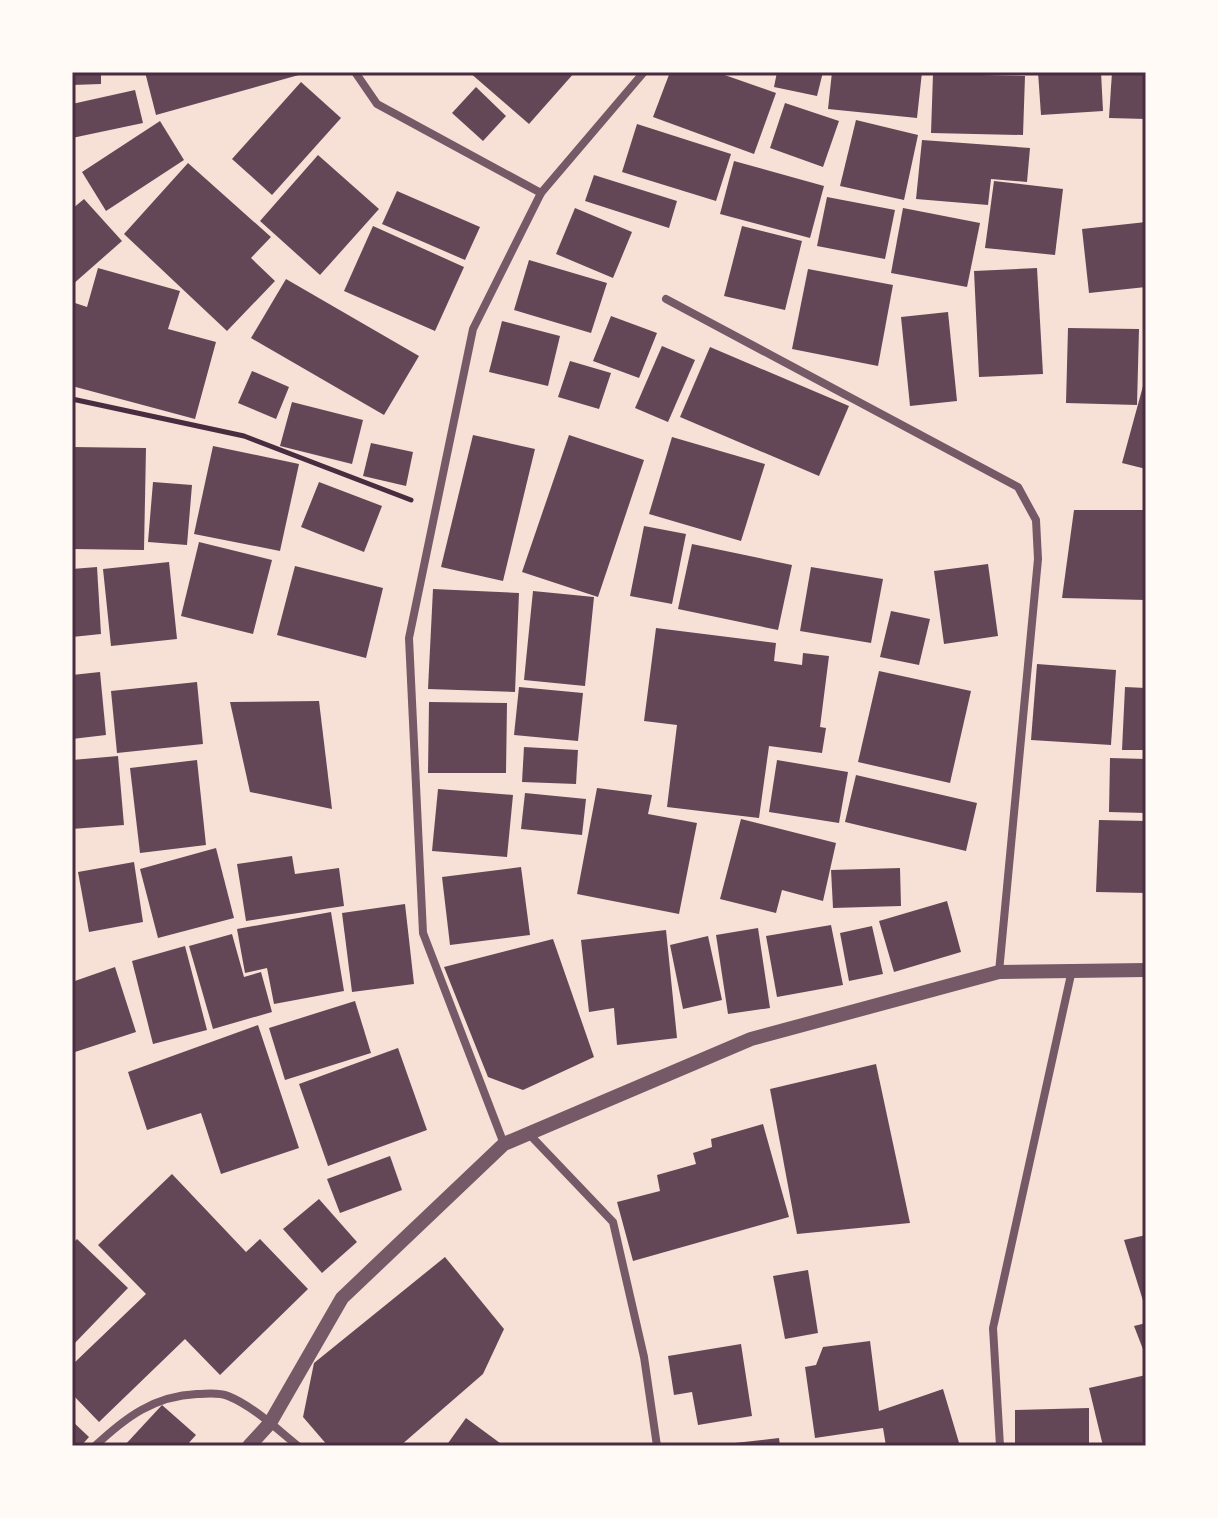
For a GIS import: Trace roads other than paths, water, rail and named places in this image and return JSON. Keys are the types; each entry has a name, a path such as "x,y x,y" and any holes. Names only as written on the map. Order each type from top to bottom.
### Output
{"street":[{"path":"355,72 377,104 541,193"},
{"path":"504,1144 423,933 409,638 473,329 541,193 644,72"},
{"path":"666,299 1018,487 1036,520 1038,559 999,972"},
{"path":"1000,1446 993,1328 1072,970"},
{"path":"249,1446 270,1423 342,1298 504,1144 751,1039 999,972 1146,970"},
{"path":"529,1134 613,1222 644,1357 657,1446"},
{"path":"95,1446 148,1403 169,1396 228,1396 270,1423 298,1446"}]}
